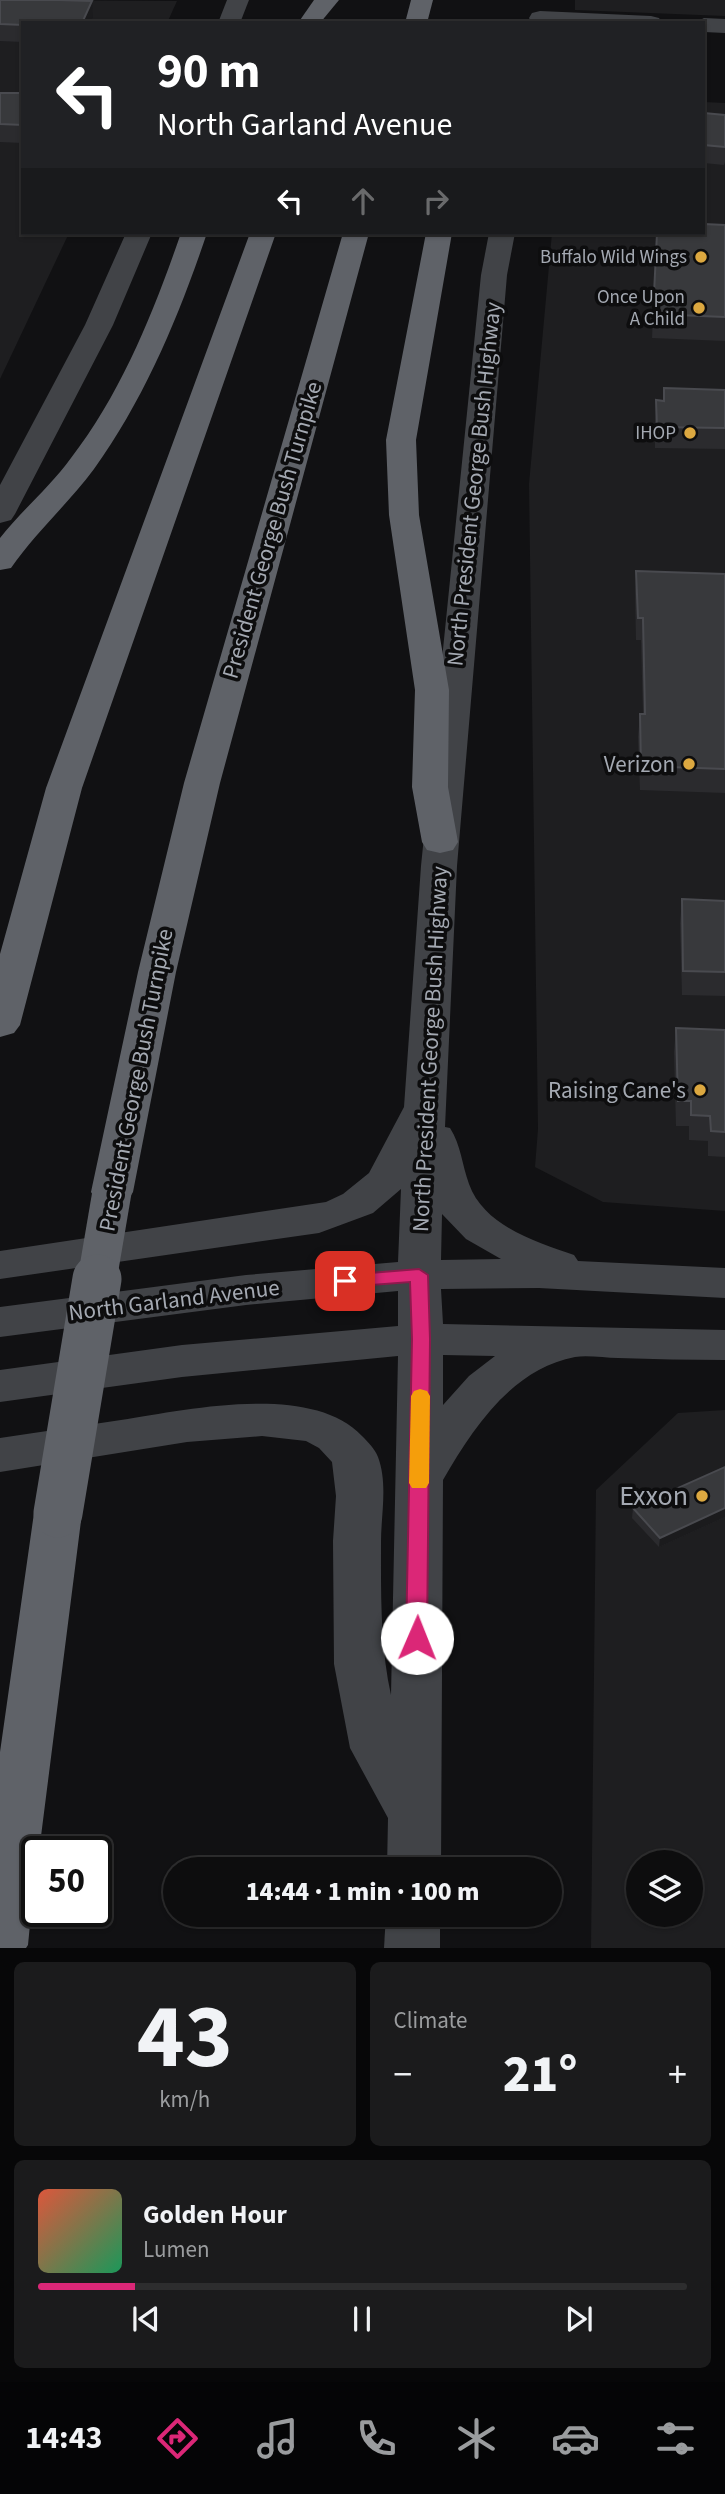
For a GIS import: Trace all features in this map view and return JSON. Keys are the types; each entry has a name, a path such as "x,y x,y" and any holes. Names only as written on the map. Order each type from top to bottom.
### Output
{"highway":[{"path":"311,21 328,0"},
{"path":"339,21 346,0"},
{"path":"416,21 422,0"},
{"path":"0,561 82,465 114,417 154,333 193,235"},
{"path":"0,1025 64,788 262,235"},
{"name":"President George Bush Turnpike","path":"0,1945 58,1513 113,1192 160,958 196,806 355,235"},
{"path":"439,235 401,440 404,515 432,690 430,787 440,842"}],"main road":[{"path":"230,21 238,0"},
{"path":"540,14 626,21"},
{"path":"705,25 725,26"},
{"path":"0,514 99,325 138,235"},
{"name":"North President George Bush Highway","path":"414,1857 421,1339 419,1275 425,1102 440,842 481,400 494,275 502,235"},
{"path":"0,1265 319,1219 349,1211 380,1189 402,1154 425,1102"},
{"path":"425,1102 450,1192 469,1218 492,1237 524,1254 589,1274"},
{"name":"North Garland Avenue","path":"0,1322 246,1290 419,1275 589,1274 725,1283"},
{"path":"0,1387 181,1361 421,1339 725,1345"},
{"path":"419,1480 457,1416 486,1385 518,1362 573,1343"},
{"path":"0,1455 187,1426 262,1420 314,1426 335,1436 355,1457 360,1496 359,1664 376,1748 414,1816"},
{"path":"412,1948 413,1927"}],"shaded area":[{"path":"0,0 177,1 168,21 21,21 21,235 68,235 0,379"},
{"path":"575,0 725,0 725,16 575,10"},
{"path":"705,102 725,103 725,1211 603,1202 535,1167 538,1129 529,484 552,235 705,235"},
{"path":"725,1410 725,1948 591,1948 596,1490 678,1413"}],"building":[{"path":"0,0 92,1 83,21 21,21 21,25 0,24"},
{"path":"0,93 21,93 21,125 0,124"},
{"path":"705,113 725,115 725,147 705,145"},
{"path":"705,224 725,225 725,317 653,314 657,235 705,235"},
{"path":"664,388 725,390 725,428 657,427 656,400 664,401"},
{"path":"636,571 725,574 725,769 641,766 640,714 645,714 643,618 638,618"},
{"path":"682,899 725,901 725,972 683,971"},
{"name":"Raising Cane's","path":"676,1028 725,1030 725,1132 711,1131 710,1116 691,1115 691,1101 678,1101"},
{"name":"Exxon","path":"725,1467 725,1508 660,1538 633,1508"}],"slow traffic":[{"path":"419,1483 420,1396"}],"place":[{"name":"Buffalo Wild Wings","path":"701,257"},
{"name":"Once Upon A Child","path":"699,308"},
{"name":"IHOP","path":"690,433"},
{"name":"Verizon","path":"689,764"},
{"name":"Raising Cane's","path":"700,1090"},
{"name":"Exxon","path":"702,1496"}],"route":[{"path":"345,1281 419,1275 421,1339 417,1638"}]}
